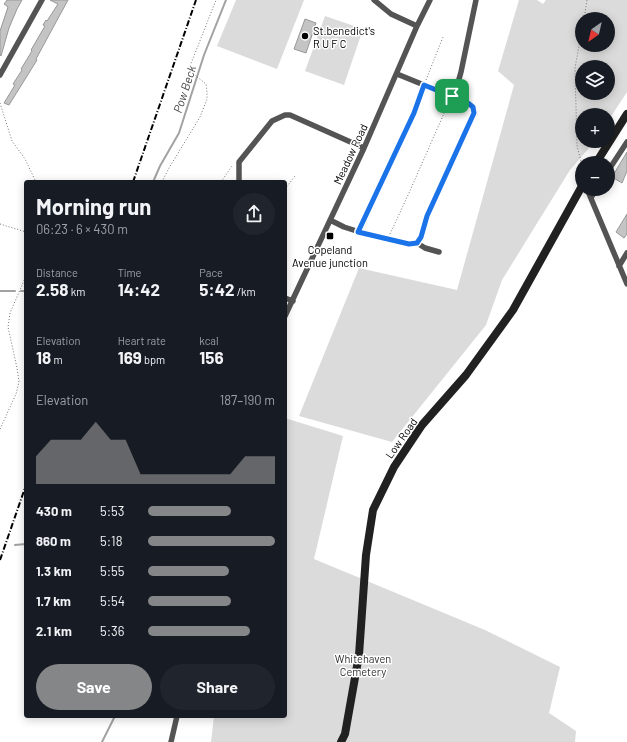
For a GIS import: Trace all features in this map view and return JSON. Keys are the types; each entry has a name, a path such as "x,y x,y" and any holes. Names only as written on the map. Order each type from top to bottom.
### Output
{"main road":[{"path":"600,156 627,114"},
{"name":"Low Road","path":"341,742 345,734 359,656 366,555 373,510 394,466 422,425 466,375 513,310 576,196"}],"street":[{"path":"0,75 42,0"},
{"path":"374,0 391,14 417,26"},
{"name":"Meadow Road","path":"287,312 364,148 417,26 430,0"},
{"path":"453,96 461,72 476,0"},
{"path":"397,74 468,103 473,107 474,113 427,216 421,237 417,243"},
{"path":"358,232 414,113 424,85"},
{"path":"238,180 240,160 272,121 285,115 364,148"},
{"path":"615,160 627,142"},
{"path":"591,198 627,284"},
{"path":"330,220 358,232 409,244 417,243 425,248 439,252"},
{"path":"619,266 627,253"},
{"path":"287,299 293,301"},
{"path":"171,742 177,718"}],"path":[{"path":"163,180 200,117 207,99 206,84 195,77 191,72 190,66 216,0"},
{"path":"585,12 587,0"},
{"path":"424,85 443,37"},
{"path":"578,52 575,68 578,146 580,156"},
{"path":"387,239 453,96"},
{"path":"0,103 12,141 25,159 35,180"},
{"path":"222,180 236,162 240,160"},
{"path":"287,186 295,176"},
{"path":"0,224 24,231"},
{"path":"0,429 16,394 19,382 8,327 10,313 24,281"}],"green space":[{"path":"236,0 304,0 277,69 217,46"},
{"path":"519,0 537,0 543,4 546,0 627,0 627,92 615,110 615,108 575,108 575,148 589,148 582,156 575,156 575,164 502,280 486,325 392,442 299,416 359,268 457,290 514,85 498,71"},
{"path":"325,16 363,29 344,85 305,71"},
{"name":"Whitehaven Cemetery","path":"287,419 343,436 314,559 485,630 560,667 549,713 576,731 575,742 211,742 214,718 287,718"}],"building":[{"path":"7,0 22,0 9,28 1,56 0,31 8,7 4,4"},
{"path":"50,0 68,0 36,59 37,60 9,105 4,103 15,85 13,84 45,26 43,25 58,4"},
{"name":"St.benedict's R U F C","path":"305,19 316,23 306,53 294,49"},
{"path":"627,152 627,171 622,183 615,179 615,172"},
{"path":"627,214 627,234 624,238 616,232"}],"waterway":[{"name":"Pow Beck","path":"154,180 179,133 204,55 226,0"},
{"path":"0,291 15,291"},
{"path":"15,545 24,544"},
{"name":"Pow Beck","path":"102,742 114,718"}],"railway":[{"path":"134,180 196,0"},
{"path":"0,560 24,491"}],"place":[{"name":"St.benedict's R U F C","path":"305,36"},
{"name":"Copeland Avenue junction","path":"330,236"}],"route":[{"path":"424,85 452,96 468,103 473,107 474,113 427,216 420,240 413,245 358,232 414,113 424,85"}]}
